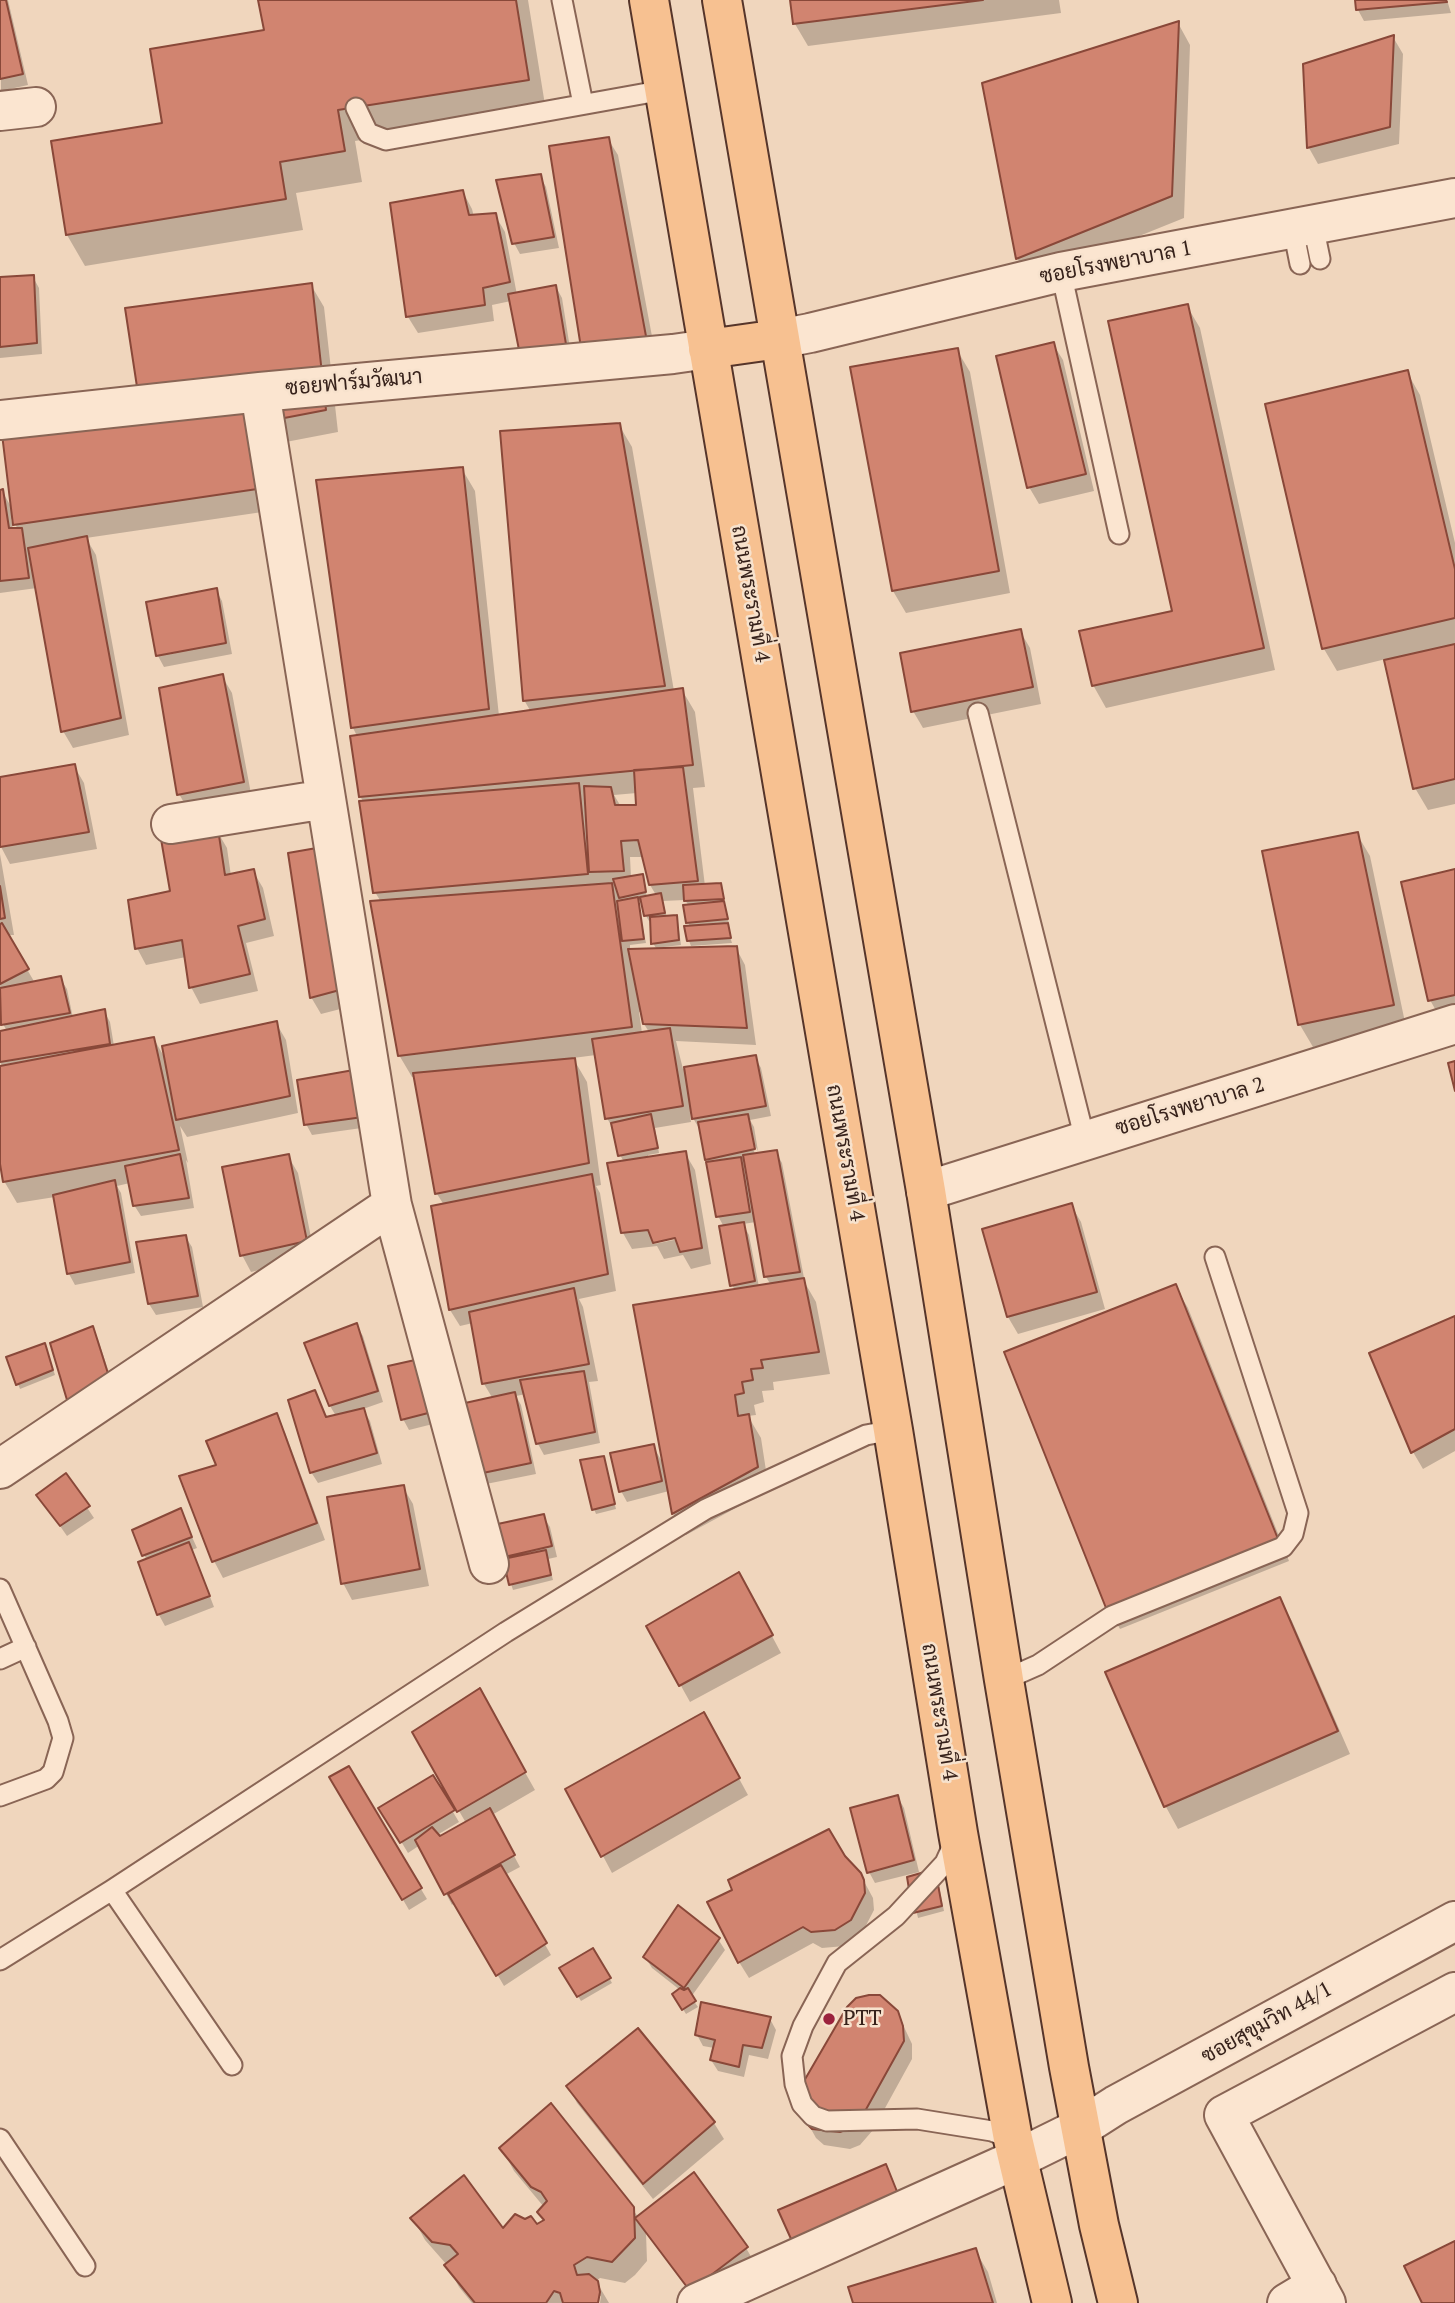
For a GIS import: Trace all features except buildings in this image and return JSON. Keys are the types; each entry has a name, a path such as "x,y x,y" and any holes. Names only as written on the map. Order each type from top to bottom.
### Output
{"main road":[{"name":"ถนนพระรามที่ 4","path":"649,0 893,1430 958,1833 1015,2149 1052,2303"},
{"path":"722,0 926,1191 1004,1680 1080,2128 1118,2303"},
{"path":"708,349 779,339"}],"street":[{"name":"ซอยโรงพยาบาล 1","path":"779,339 1061,272 1307,244 1455,198"},
{"name":"ซอยฟาร์มวัฒนา","path":"0,420 708,349"},
{"path":"260,392 392,1205 489,1564"},
{"path":"171,824 326,799"},
{"name":"ซอยโรงพยาบาล 2","path":"926,1191 1455,1024"},
{"path":"0,1469 392,1205"},
{"name":"ซอยสุขุมวิท 44/1","path":"697,2303 1015,2149 1080,2128 1116,2105 1455,1921"},
{"path":"1310,2297 1224,2115 1455,1992"}],"lane":[{"path":"562,0 583,104"},
{"path":"356,108 368,133 386,140 664,90"},
{"path":"1061,272 1119,534"},
{"path":"978,713 1085,1140"},
{"path":"1004,1680 1038,1665 1112,1616 1283,1547 1293,1534 1297,1513 1215,1257"},
{"path":"0,1960 112,1891 506,1632 706,1509 866,1435 893,1430"},
{"path":"0,1589 63,1738 53,1772 46,1779 0,1796"},
{"path":"0,1659 26,1647"},
{"path":"958,1833 945,1863 887,1924 837,1963 803,2026 792,2056 794,2084 802,2104 813,2116 827,2121 917,2119 992,2131 1015,2149"},
{"path":"112,1891 232,2065"},
{"path":"0,2139 85,2266"}],"place":[{"name":"PTT","path":"829,2019"}]}
